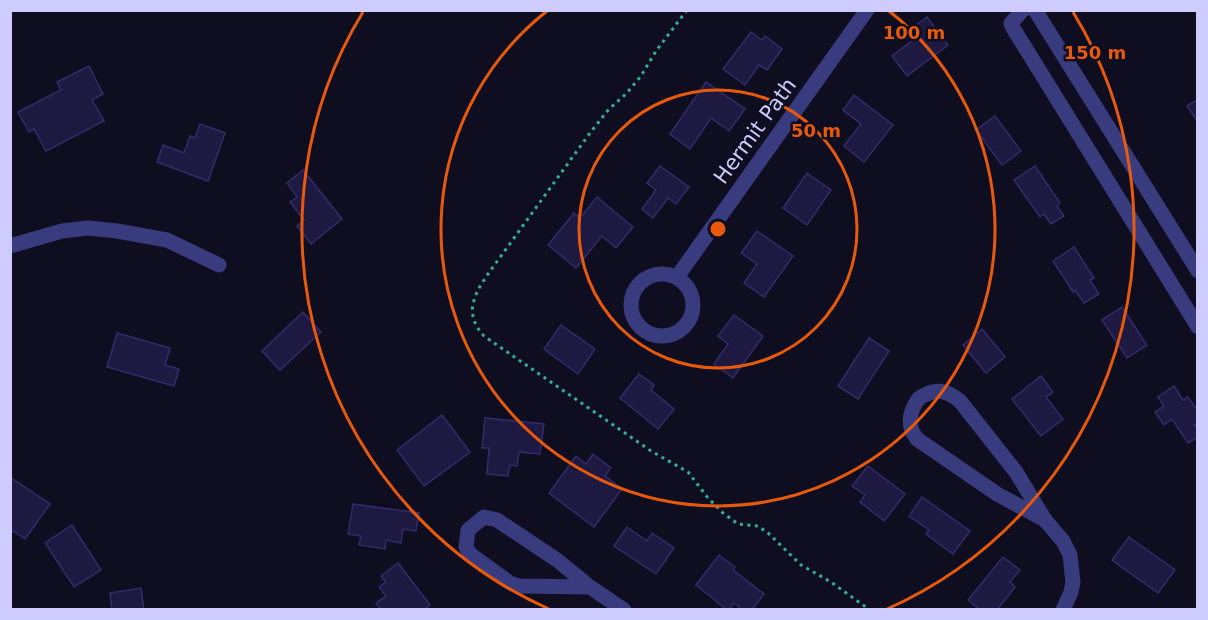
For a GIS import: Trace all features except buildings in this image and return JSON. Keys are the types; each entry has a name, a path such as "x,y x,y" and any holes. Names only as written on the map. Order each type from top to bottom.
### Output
{"street":[{"name":"Hermit Path","path":"677,277 867,10"},
{"path":"1023,10 1013,19 1011,23 1013,28 1197,327"},
{"path":"1035,10 1197,271"},
{"path":"10,246 62,231 88,228 166,240 219,265"},
{"path":"661,273 677,277 687,285 692,294 694,303 688,322 672,335 658,336 647,333 636,322 631,309 632,298 638,285 649,276 661,273"},
{"path":"1045,520 997,494 917,439 912,432 910,415 919,398 938,390 949,393 960,401 1016,472 1045,520 1063,541 1070,555 1073,582 1063,609"},
{"path":"590,587 519,586 510,583 470,554 466,547 468,530 484,518 498,520 624,609"}],"path":[{"path":"687,10 656,51 641,76 626,94 609,108 477,289 472,316 483,336 651,451 688,472 723,513 738,524 758,526 801,565 870,609"}]}
